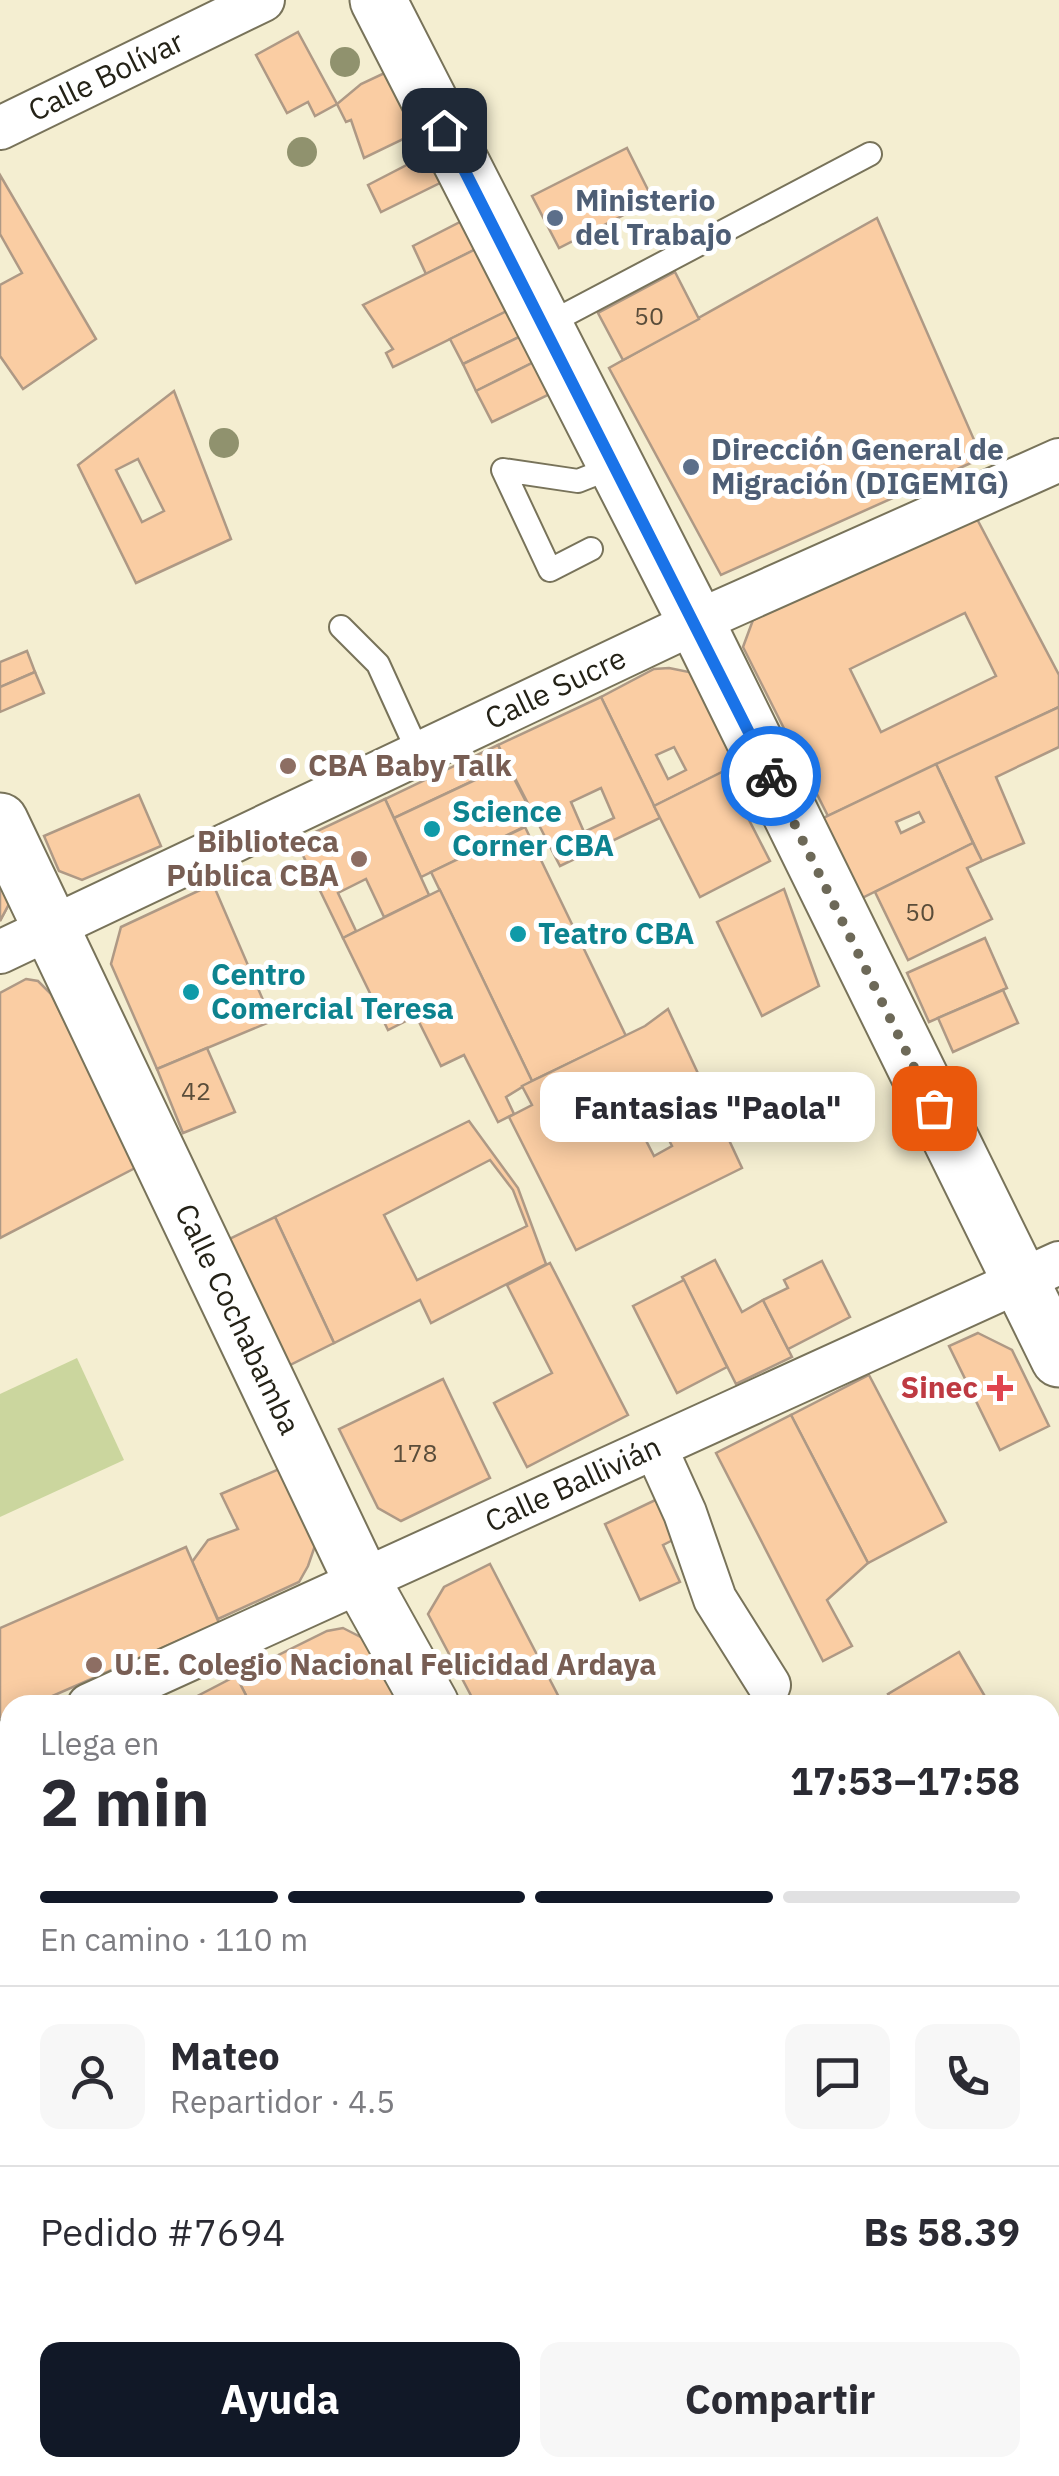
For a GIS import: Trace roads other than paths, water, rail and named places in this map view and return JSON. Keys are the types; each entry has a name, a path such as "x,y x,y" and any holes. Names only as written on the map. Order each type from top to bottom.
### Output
{"street":[{"name":"Calle Bolívar","path":"0,128 263,0"},
{"path":"378,0 696,622 1039,1272 1059,1359"},
{"name":"Calle Sucre","path":"0,952 696,622 1059,460"},
{"name":"Calle Cochabamba","path":"0,821 363,1582 425,1695"},
{"name":"Calle Ballivián","path":"111,1695 1039,1272"},
{"path":"656,1449 685,1512 715,1599 770,1685"}],"lane":[{"path":"544,326 870,154"},
{"path":"590,549 550,570 504,470 578,481 616,466"},
{"path":"341,627 378,664 418,754"}],"place":[{"name":"Ministerio del Trabajo","path":"555,218"},
{"name":"Dirección General de Migración (DIGEMIG)","path":"691,467"},
{"name":"CBA Baby Talk","path":"288,766"},
{"name":"Science Corner CBA","path":"432,829"},
{"name":"Biblioteca Pública CBA","path":"359,859"},
{"name":"Teatro CBA","path":"518,934"},
{"name":"Centro Comercial Teresa","path":"191,992"},
{"name":"Fantasias \"Paola\"","path":"934,1108"},
{"name":"Sinec","path":"1000,1388"},
{"name":"U.E. Colegio Nacional Felicidad Ardaya","path":"94,1665"}]}
